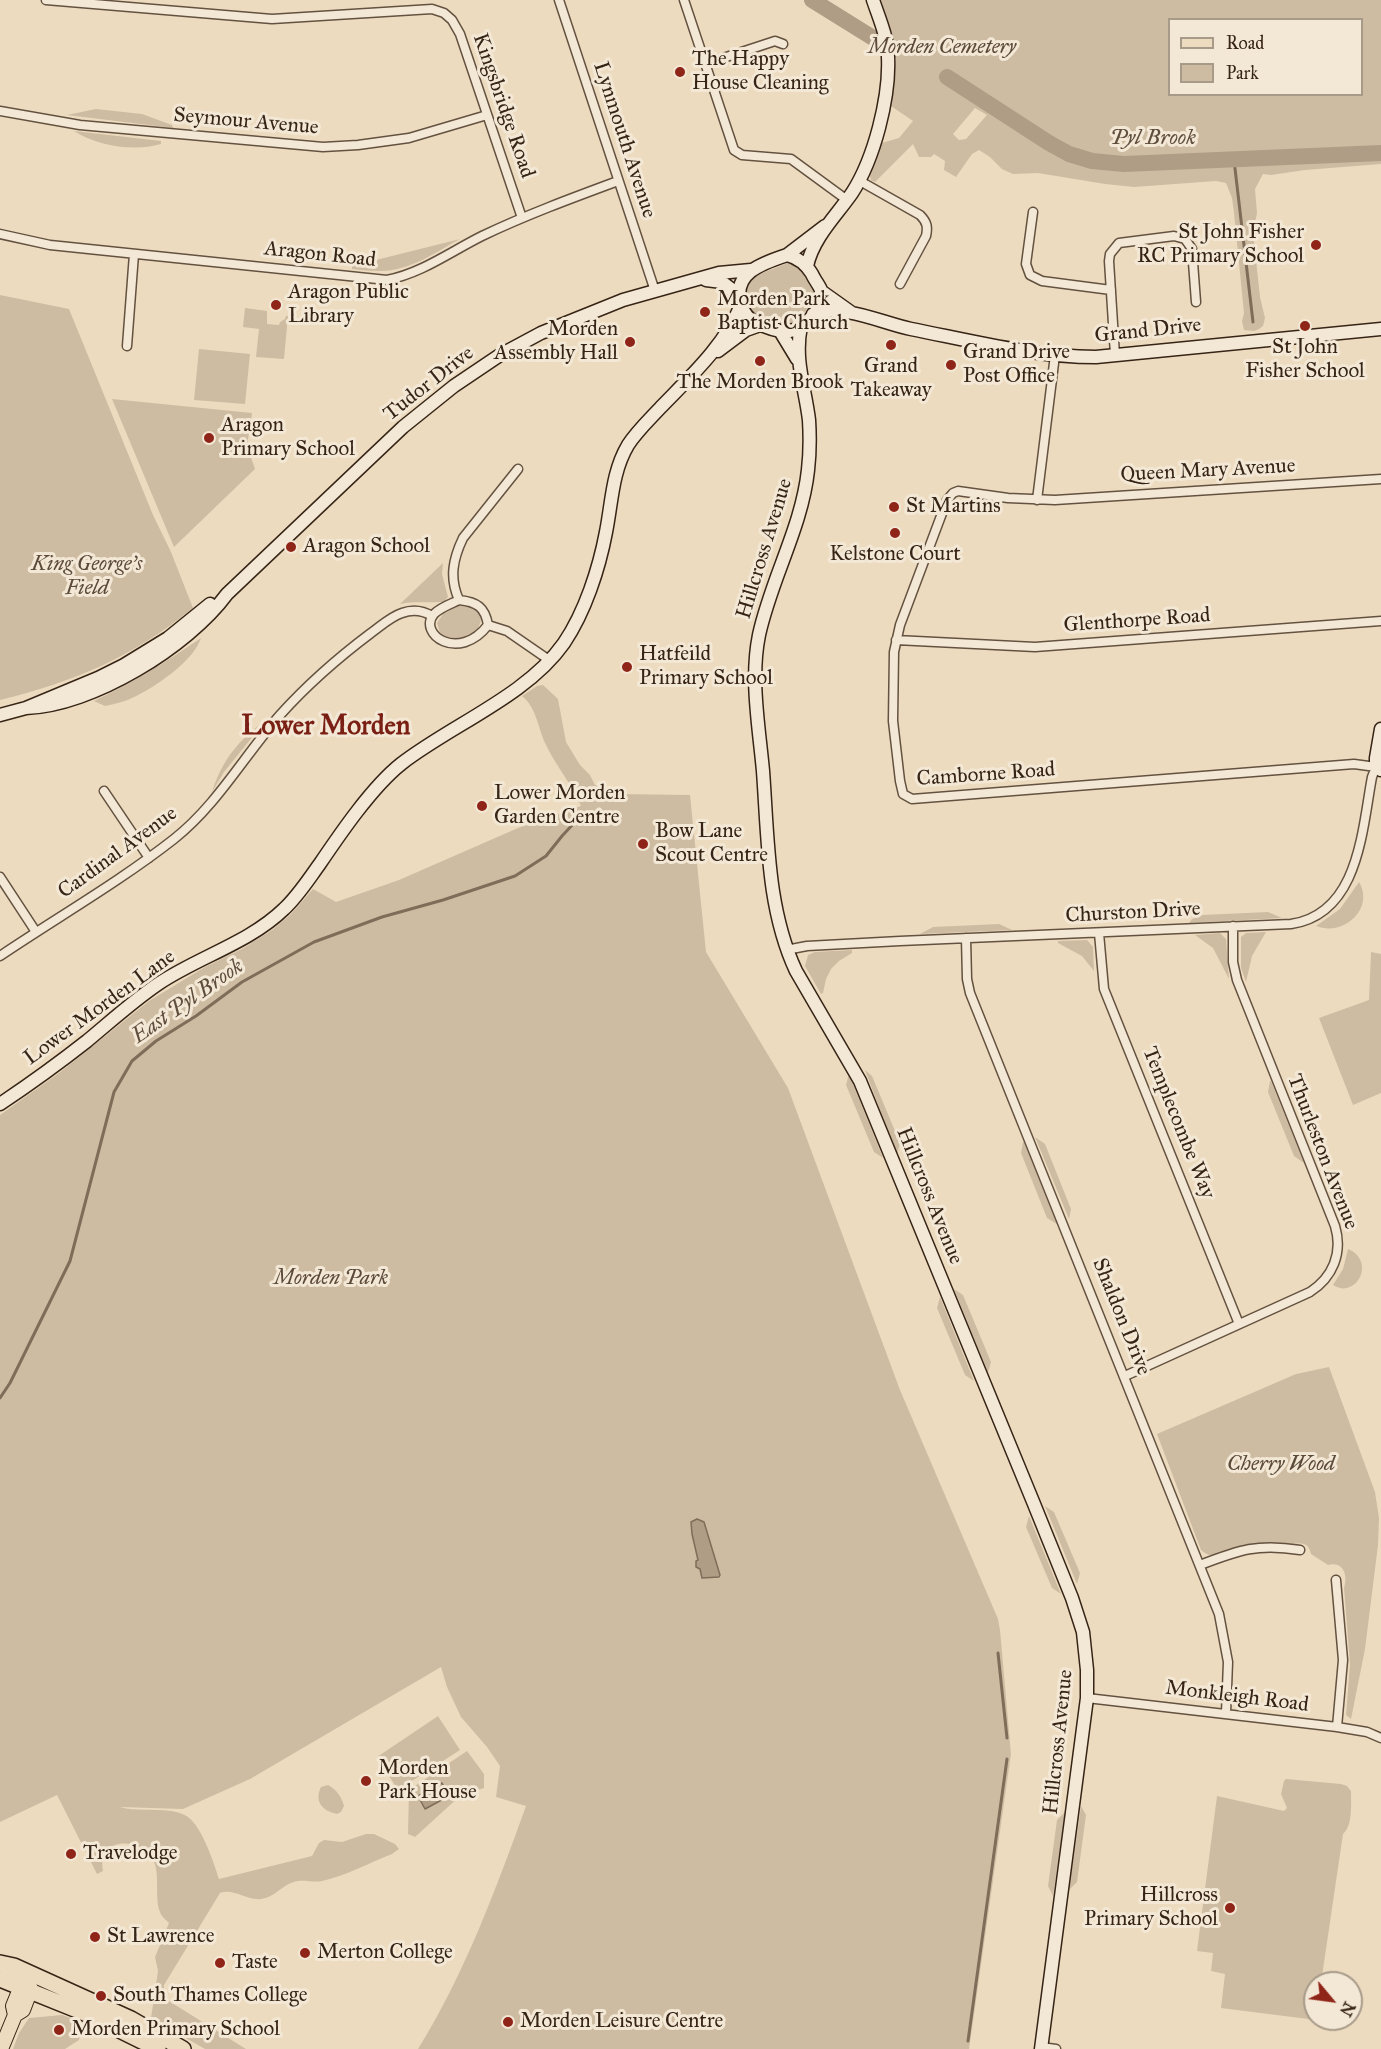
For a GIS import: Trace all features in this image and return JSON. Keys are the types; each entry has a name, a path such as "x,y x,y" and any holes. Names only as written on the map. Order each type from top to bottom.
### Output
{"highway":[{"path":"1,1969 14,1966 30,1986 131,2019 183,2049"},
{"path":"1,1969 30,1986 158,2049"}],"main road":[{"path":"2,2049 15,2015 13,2006 30,1986"}],"street":[{"name":"Kingsbridge Road","path":"46,0 272,20 412,9 438,11 452,20 460,34 522,218"},
{"name":"Lynmouth Avenue","path":"559,0 655,291"},
{"path":"684,0 734,150 742,155 791,159 847,200"},
{"path":"807,266 810,253 828,224 860,181 872,151 880,118 888,56 883,29 873,0"},
{"path":"705,64 775,41 783,44"},
{"name":"Seymour Avenue","path":"0,111 43,120 103,127 323,147 358,146 409,138 487,115"},
{"name":"Aragon Road","path":"0,234 50,245 387,280 416,272 474,240 522,218 618,181"},
{"path":"860,181 920,215 926,221 928,229 926,236 900,284"},
{"path":"1033,212 1026,264 1030,275 1042,281 1110,290"},
{"path":"787,255 795,257 807,266 821,291 819,305 801,326 794,330 780,331 760,325 745,314 740,300 743,278 751,270 787,255 828,224"},
{"path":"1115,355 1108,261 1110,254 1119,243 1179,236 1189,243 1192,249 1196,302"},
{"path":"127,346 134,254"},
{"name":"Tudor Drive","path":"0,715 26,708 45,708 76,698 154,659 214,611 227,594 403,427 500,355 541,333 587,313 719,273 751,270"},
{"name":"Tudor Drive","path":"702,280 722,282 740,300"},
{"name":"Grand Drive","path":"821,291 852,313"},
{"name":"Lower Morden Lane","path":"0,1104 63,1060 158,984 255,932 272,920 297,895 339,837 392,772 515,688 549,660 563,644 571,630 592,582 604,542 615,477 623,455 641,428 710,356 731,326 740,300"},
{"name":"Grand Drive","path":"813,314 822,310 852,313 898,327 1055,355 1096,357 1381,329"},
{"name":"Lower Morden Lane","path":"710,356 746,330 760,325"},
{"name":"Hillcross Avenue","path":"801,326 798,360 809,421 810,454 807,481 760,633 756,670 772,882 786,950 860,1082 1081,1623 1086,1650 1087,1698 1041,2048"},
{"name":"Hillcross Avenue","path":"780,331 798,360"},
{"path":"1037,500 1055,355"},
{"path":"459,600 453,586 452,573 458,550 464,538 518,469"},
{"name":"Queen Mary Avenue","path":"947,500 958,491 1037,500 1381,478"},
{"name":"Camborne Road","path":"947,500 896,640 893,664 894,721 901,787 903,794 912,800 1354,764 1378,769"},
{"path":"459,600 481,607 488,625 478,637 461,644 452,644 441,640 432,632 430,623 432,616 439,609 459,600"},
{"name":"Cardinal Avenue","path":"0,956 148,858 182,832 204,811 280,715 335,663 382,624 401,613 419,610 432,616"},
{"name":"Glenthorpe Road","path":"896,640 1035,647 1381,621"},
{"path":"488,625 507,631 549,660"},
{"path":"1378,769 1376,758 1381,729"},
{"name":"Churston Drive","path":"786,950 807,946 1300,922 1318,914 1336,899 1349,879 1372,777 1378,769"},
{"path":"104,791 148,858"},
{"path":"0,877 36,932"},
{"name":"Thurleston Avenue","path":"1125,1376 1317,1288 1334,1266 1338,1241 1332,1218 1237,980 1233,962 1233,926"},
{"name":"Templecombe Way","path":"1099,933 1104,989 1239,1324"},
{"name":"Shaldon Drive","path":"966,939 967,979 970,993 1219,1614 1226,1643 1228,1679 1226,1713"},
{"path":"1200,1565 1248,1548 1265,1546 1300,1550"},
{"path":"1336,1580 1343,1660 1337,1727"},
{"name":"Monkleigh Road","path":"1087,1698 1337,1727 1367,1732 1381,1738"},
{"path":"1041,2048 1056,2049"}],"green space":[{"name":"Morden Cemetery","path":"881,0 1381,0 1381,164 1263,174 1255,189 1257,213 1253,232 1260,297 1265,318 1263,326 1259,329 1244,330 1234,213 1232,198 1226,183 1216,181 1134,187 1038,173 1013,174 1002,169 979,150 972,154 956,177 944,170 945,161 934,154 931,157 919,157 913,144 875,182 871,180 870,176 882,143 899,138 913,121 891,106 896,60 893,37","holes":["975,108 987,115 966,139 959,140 953,134"]},
{"path":"96,109 142,114 172,125 173,128 67,115"},
{"path":"74,131 161,141 161,144 139,147 116,146 105,144"},
{"path":"460,239 402,268 380,271 352,269 352,266"},
{"path":"788,263 799,267 814,293 812,302 802,316 790,325 783,325 756,315 750,310 745,300 745,293 752,277"},
{"name":"King George's Field","path":"0,295 69,309 193,608 147,641 102,666 54,685 0,700"},
{"path":"245,308 267,311 267,324 279,325 288,316 284,359 256,357 259,329 243,327"},
{"path":"199,349 250,354 245,404 194,400"},
{"path":"112,399 252,413 247,446 255,469 174,547"},
{"path":"443,563 442,574 448,597 445,601 400,604"},
{"path":"458,606 468,606 481,614 478,628 467,637 446,637 440,633 437,623 443,614"},
{"path":"201,638 197,647 182,664 151,688 129,699 105,706 94,701 149,672"},
{"name":"Morden Park","path":"543,685 558,699 566,742 595,785 616,794 690,795 706,952 788,1088 900,1390 998,1619 1011,1754 969,2049 418,2049 465,1961 526,1806 496,1797 500,1766 461,1717 447,1687 441,1667 250,1779 183,1809 120,1807 173,1811 188,1817 203,1837 219,1879 312,1856 319,1843 324,1840 342,1842 366,1834 374,1834 395,1844 399,1849 331,1879 297,1881 266,1898 256,1899 230,1892 220,1893 164,1985 164,1998 246,2049 205,2049 151,2018 158,1971 155,1957 169,1923 161,1915 158,1906 155,1863 145,1851 128,1844 112,1847 106,1852 103,1860 103,1871 97,1874 57,1795 0,1822 0,1115 59,1073 149,1001 272,930 290,915 313,889 336,902 399,880 518,828 581,806 549,751 531,706 522,696 537,686"},
{"path":"267,719 224,772 212,792 221,769 233,751 248,734"},
{"path":"1359,882 1363,892 1363,902 1354,918 1336,928 1316,926 1340,909"},
{"path":"1268,912 1282,918 1189,923 1192,919 1202,915"},
{"path":"999,924 1012,930 920,934 933,927"},
{"path":"1266,932 1252,956 1246,982 1241,968 1241,937 1246,933"},
{"path":"1220,933 1226,939 1229,979 1213,948 1195,935"},
{"path":"1087,940 1093,947 1094,971 1082,956 1058,943 1058,941"},
{"path":"852,950 852,953 831,969 821,994 805,966 808,955 815,952"},
{"path":"1371,952 1381,954 1381,1093 1353,1105 1319,1018 1369,1000"},
{"path":"865,1070 872,1076 900,1143 897,1155"},
{"path":"849,1074 883,1158 874,1152 846,1085"},
{"path":"1270,1081 1304,1163 1294,1156 1268,1092"},
{"path":"1035,1137 1045,1144 1071,1209 1069,1219"},
{"path":"1023,1142 1057,1224 1047,1218 1021,1153"},
{"path":"1348,1249 1357,1255 1362,1270 1356,1283 1341,1288 1333,1285 1343,1269"},
{"path":"954,1289 963,1295 991,1362 988,1373"},
{"path":"940,1297 974,1381 965,1375 937,1308"},
{"name":"Cherry Wood","path":"1329,1367 1375,1492 1379,1518 1378,1545 1365,1649 1351,1719 1346,1715 1350,1664 1344,1570 1338,1565 1328,1565 1311,1554 1308,1547 1303,1544 1256,1545 1212,1555 1201,1550 1157,1434 1296,1374"},
{"path":"1045,1506 1054,1512 1080,1573 1077,1584"},
{"path":"1029,1516 1061,1594 1052,1588 1026,1527"},
{"path":"438,1716 460,1750 398,1790 377,1757"},
{"path":"467,1751 484,1774 484,1788 460,1796 415,1837 408,1834 409,1790"},
{"path":"1286,1779 1341,1784 1347,1786 1351,1791 1350,1820 1343,1834 1323,1971 1303,1971 1303,2018 1221,2008 1225,1974 1211,1971 1213,1953 1197,1951 1217,1796 1284,1811 1287,1808 1281,1794"},
{"path":"328,1785 340,1796 344,1806 337,1814 324,1808 319,1801 321,1787"},
{"path":"1081,1806 1086,1815 1077,1882 1069,1890"},
{"path":"1065,1812 1053,1896 1048,1886 1057,1820"},
{"name":"Morden Primary School","path":"62,2015 92,2027 91,2030 81,2033 79,2040 65,2049 13,2049 19,2033 29,2018"}],"shaded area":[{"path":"697,1519 704,1522 719,1577 702,1578 700,1569 696,1567 698,1560 691,1522"},
{"path":"442,1783 449,1796 425,1809 418,1796"}],"waterway":[{"name":"Pyl Brook","path":"812,0 878,41"},
{"name":"Pyl Brook","path":"947,77 1049,143 1069,154 1092,161 1124,164 1381,153"},
{"name":"East Pyl Brook","path":"1234,160 1253,322"},
{"name":"East Pyl Brook","path":"0,1398 10,1383 70,1261 114,1092 132,1061 156,1041 196,1016 242,982 314,942 382,917 515,876 546,856 576,821 587,814"},
{"path":"998,1653 1007,1738"},
{"path":"968,2041 1007,1759"}],"place":[{"name":"The Happy House Cleaning","path":"680,72"},
{"name":"St John Fisher RC Primary School","path":"1316,245"},
{"name":"Aragon Public Library","path":"276,305"},
{"name":"Morden Park Baptist Church","path":"705,312"},
{"name":"St John Fisher School","path":"1305,326"},
{"name":"Morden Assembly Hall","path":"630,342"},
{"name":"Grand Takeaway","path":"891,345"},
{"name":"The Morden Brook","path":"760,361"},
{"name":"Grand Drive Post Office","path":"951,365"},
{"name":"Aragon Primary School","path":"209,438"},
{"name":"St Martins","path":"894,507"},
{"name":"Kelstone Court","path":"895,533"},
{"name":"Aragon School","path":"291,547"},
{"name":"Hatfeild Primary School","path":"627,667"},
{"name":"Lower Morden Garden Centre","path":"482,806"},
{"name":"Bow Lane Scout Centre","path":"643,844"},
{"name":"Morden Park House","path":"366,1781"},
{"name":"Travelodge","path":"71,1854"},
{"name":"Hillcross Primary School","path":"1230,1908"},
{"name":"St Lawrence","path":"95,1937"},
{"name":"Merton College","path":"305,1953"},
{"name":"Taste","path":"220,1963"},
{"name":"South Thames College","path":"101,1996"},
{"name":"Morden Leisure Centre","path":"508,2022"},
{"name":"Morden Primary School","path":"59,2030"}],"district":[{"name":"Lower Morden","path":"326,727"}]}
